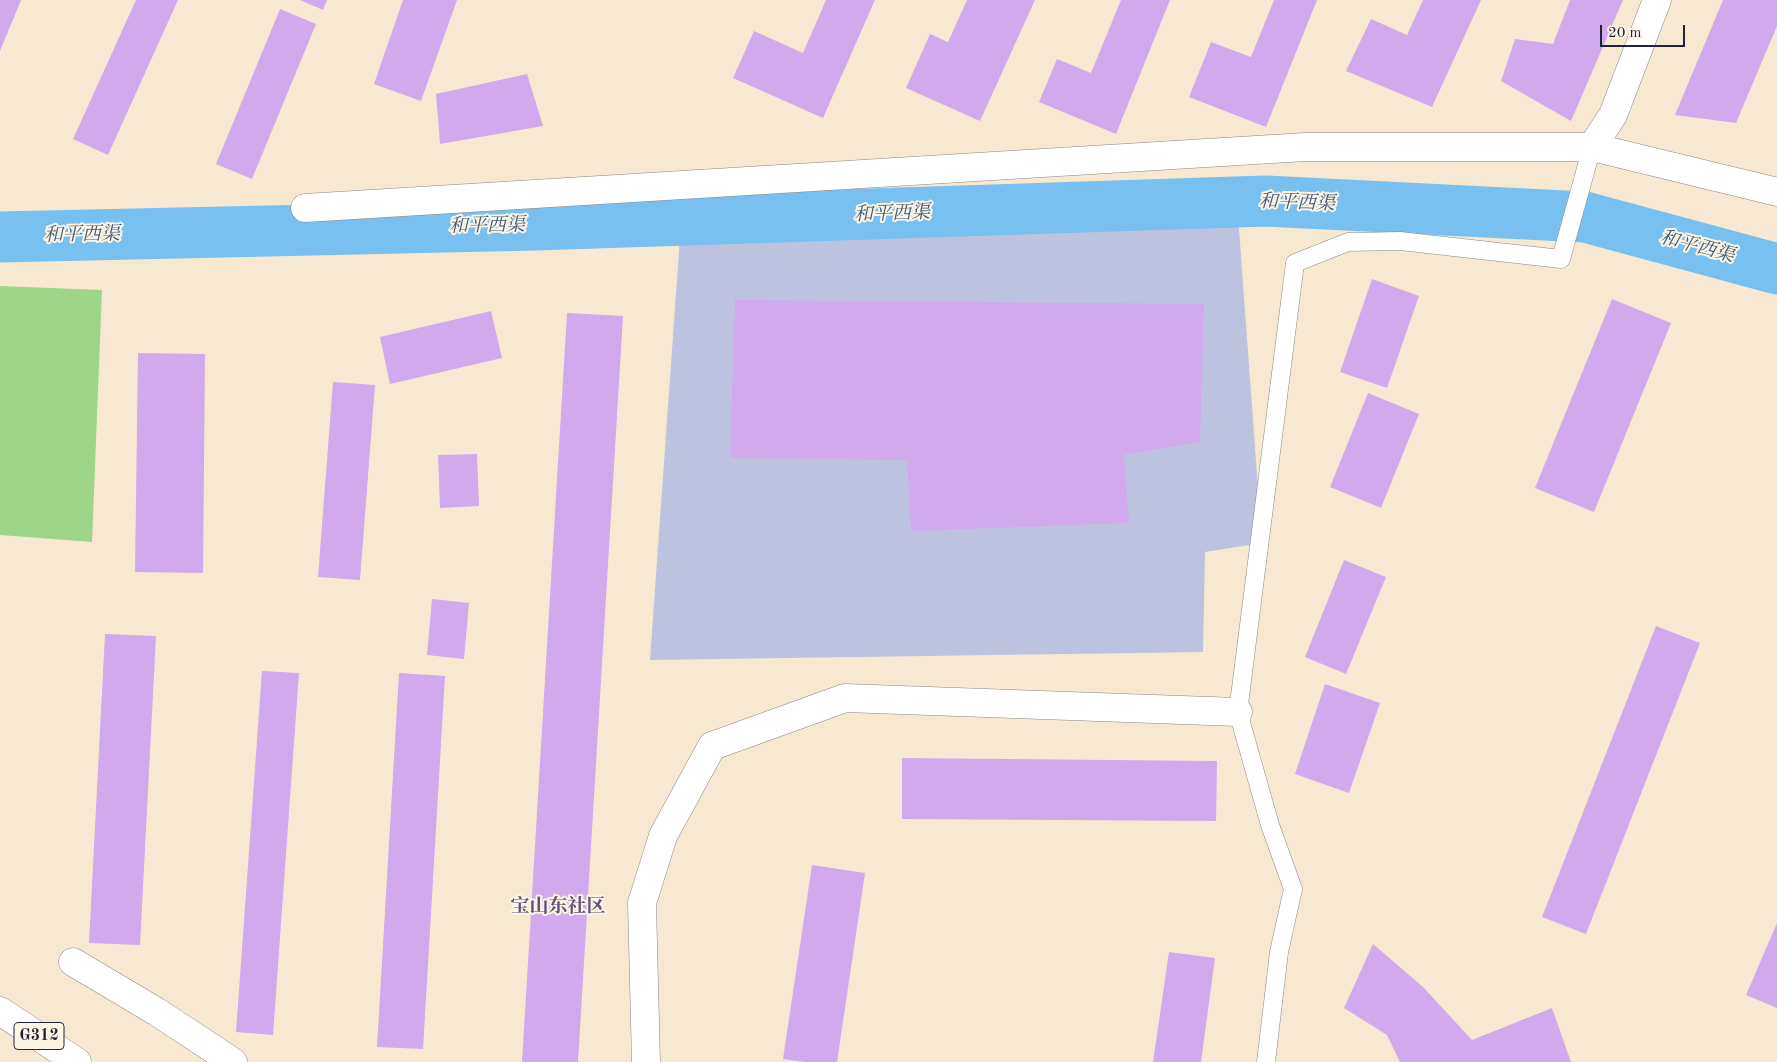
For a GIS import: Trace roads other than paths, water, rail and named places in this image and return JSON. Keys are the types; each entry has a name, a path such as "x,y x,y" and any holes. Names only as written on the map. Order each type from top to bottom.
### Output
{"street":[{"path":"1592,148 1613,115 1657,0"},
{"path":"305,208 1305,147 1592,148 1777,192"},
{"path":"646,1062 642,903 663,836 712,746 845,698 1238,712"},
{"path":"73,962 157,1012 233,1062"},
{"name":"G312","path":"0,1011 77,1062"}],"lane":[{"path":"1266,1062 1279,952 1293,889 1270,825 1238,712 1294,263 1348,242 1383,241 1400,241 1560,259 1592,148"}],"waterway":[{"name":"和平西渠","path":"0,237 535,225 1266,201 1585,217 1777,269"}],"district":[{"name":"宝山东社区","path":"558,907"}]}
